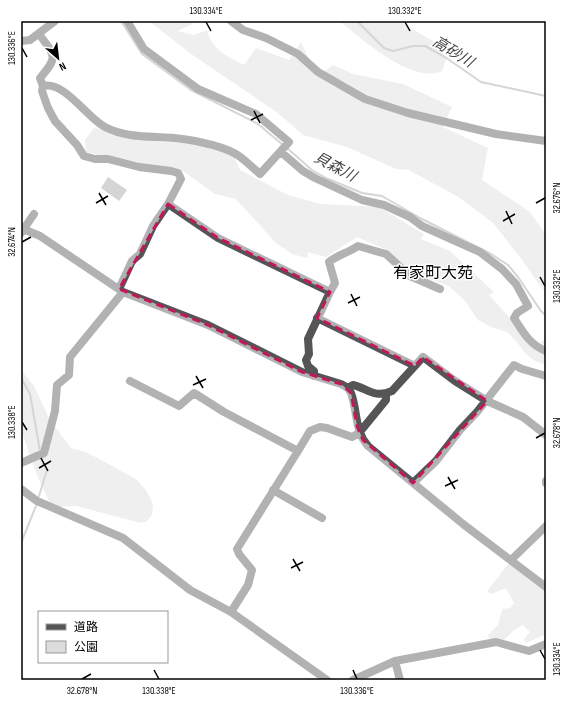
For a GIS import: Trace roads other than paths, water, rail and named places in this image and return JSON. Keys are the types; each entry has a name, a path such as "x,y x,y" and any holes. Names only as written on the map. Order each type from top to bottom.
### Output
{"street":[{"path":"21,41 30,40 55,21"},
{"path":"43,86 54,86 66,93 104,127 124,134 147,138 183,138 207,143 237,155 260,174 289,142 256,114 198,89 144,49 127,21"},
{"path":"231,21 243,30 266,38 298,54 318,72 365,99 408,113 496,134 546,141"},
{"path":"21,463 44,453 55,411 57,385 69,375 70,357 121,291 132,261 140,254 153,226 168,204 181,179 178,173 138,167 108,159 95,159 84,156 51,114 42,91 43,86 40,78 54,60 52,52 39,34"},
{"path":"284,149 303,172 362,200 384,205 410,217 422,226 480,252 502,269 516,284 528,306 516,313 514,318 531,342 536,347 546,351"},
{"path":"168,204 218,238 330,292"},
{"path":"34,214 22,230 40,236 121,291 208,325 314,376 341,384 348,388 353,398 359,433 368,446 546,587"},
{"path":"314,376 314,371 308,366 306,360 309,354 308,339 335,283 329,262 335,256 346,254 358,246 386,254 410,276 440,289"},
{"path":"317,318 414,366"},
{"path":"348,388 353,385 364,391 386,394 400,382 423,357 455,381 487,401 523,417 546,435"},
{"path":"413,483 436,461 460,430 487,401 514,365 546,376"},
{"path":"130,381 179,406 194,394 224,412 298,451"},
{"path":"231,612 248,585 252,570 239,554 237,548 310,431 320,427 352,437 359,433 386,400 386,394"},
{"path":"21,489 37,501 123,538 190,590 231,612 323,679"},
{"path":"273,490 322,518"},
{"path":"511,560 546,526"},
{"path":"353,680 395,661 496,642 529,651 546,644"},
{"path":"395,661 400,680"}],"waterway":[{"name":"貝森川","path":"121,21 142,54 191,90 258,124 283,145"},
{"name":"高砂川","path":"357,21 384,48 393,51 413,46 425,46 445,57 481,82 546,96"},
{"name":"貝森川","path":"287,148 312,170 326,178 362,193 382,196 422,219 491,254 508,265 546,316"},
{"path":"21,378 30,394 40,451"},
{"path":"39,496 47,470 41,459"},
{"path":"21,543 36,506"}],"district":[{"name":"有家町大苑","path":"433,273"}]}
